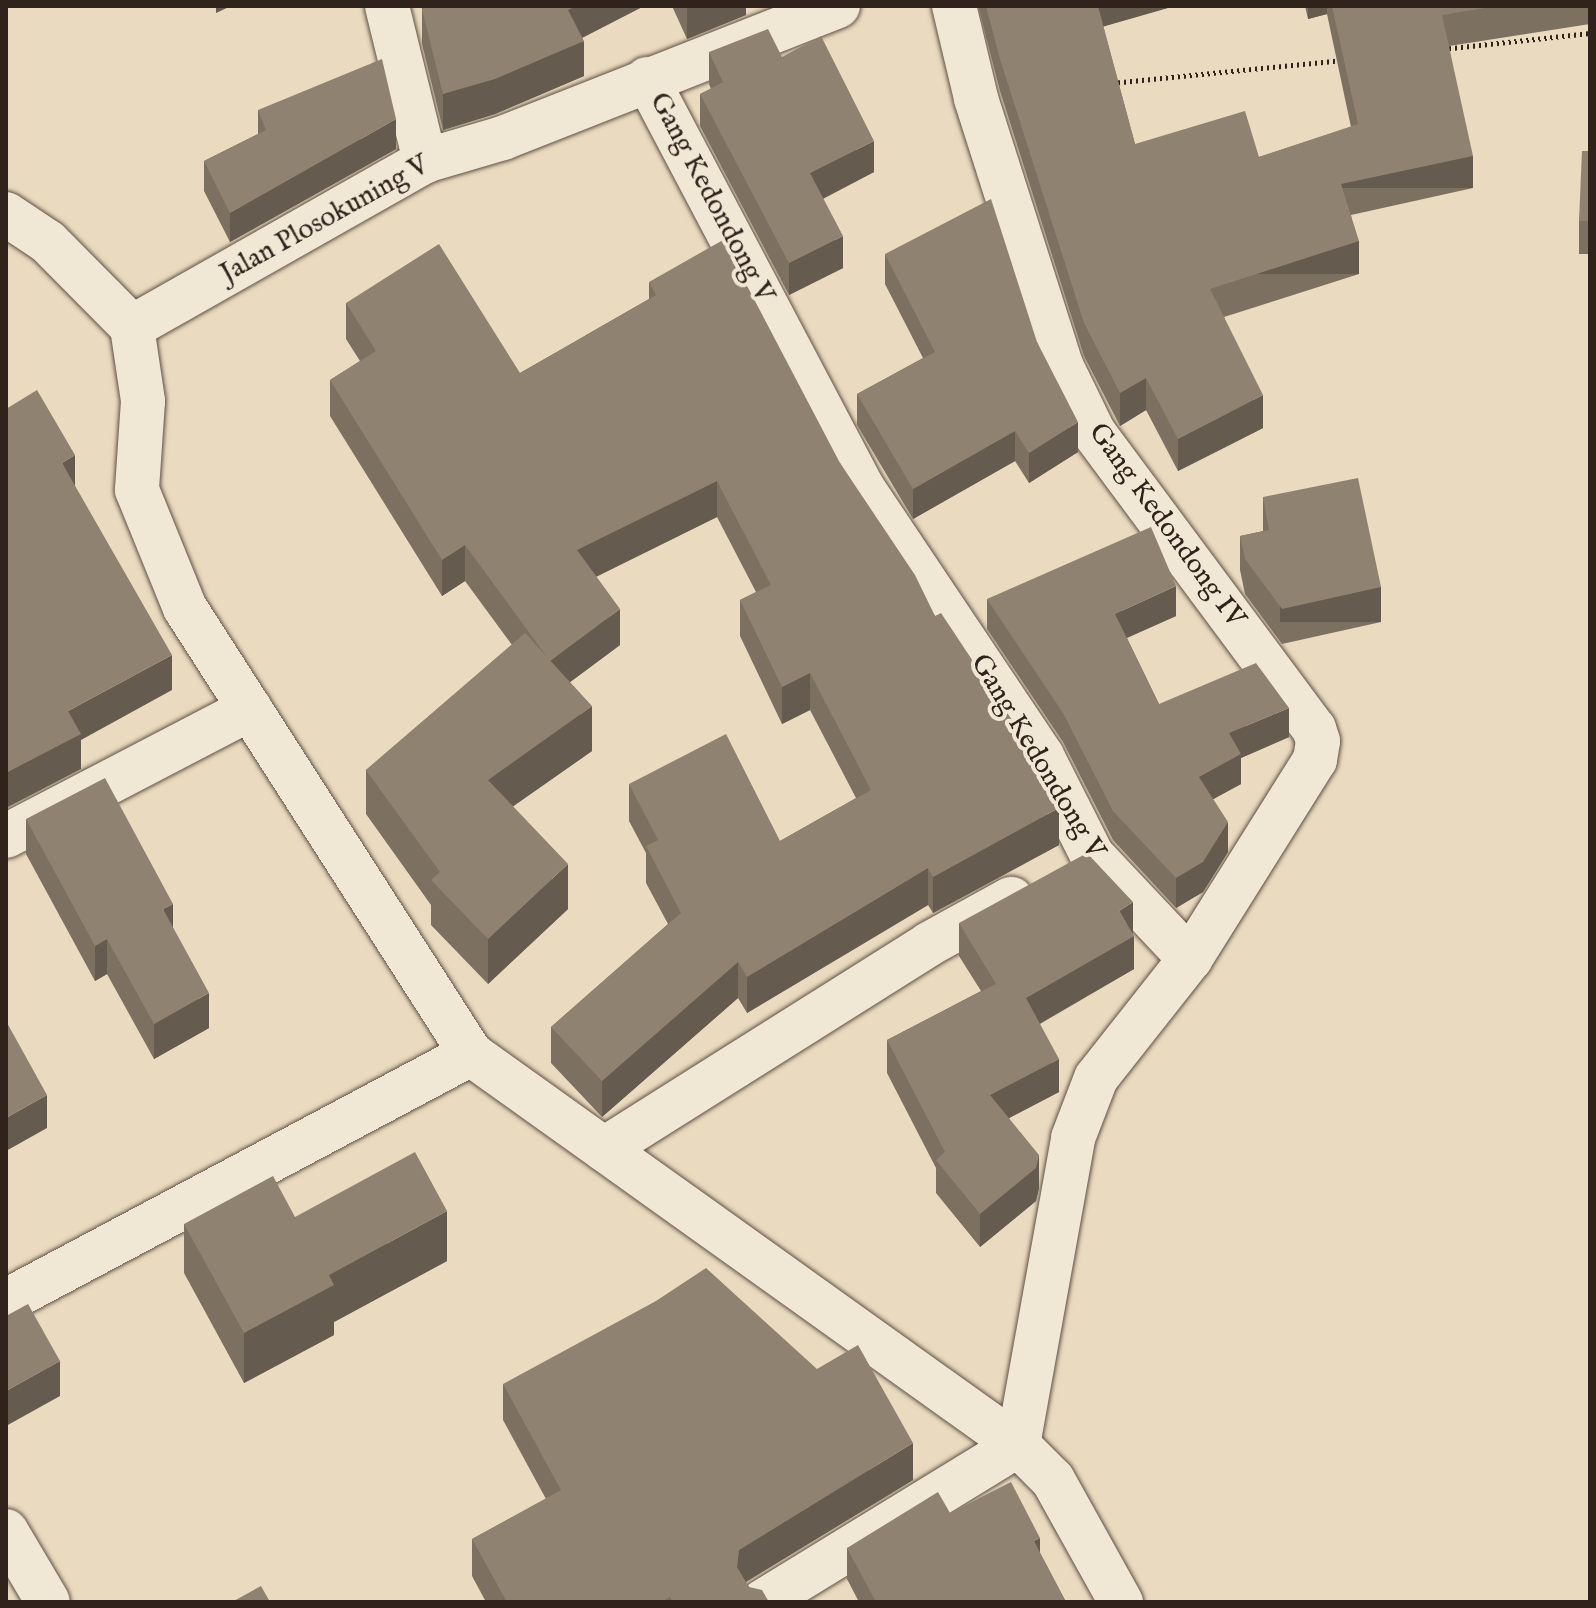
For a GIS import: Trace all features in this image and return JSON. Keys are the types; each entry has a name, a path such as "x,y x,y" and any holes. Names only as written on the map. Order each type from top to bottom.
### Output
{"street":[{"path":"387,6 425,161"},
{"name":"Jalan Plosokuning V","path":"132,327 425,161 503,138 838,6"},
{"name":"Gang Kedondong IV","path":"954,6 976,98 1061,365 1093,431 1314,729 1318,741 1315,760 1190,959"},
{"name":"Gang Kedondong V","path":"647,79 862,487 1042,756 1092,855 1190,959"},
{"path":"6,214 48,242 132,327 143,401 137,490 185,608 471,1054 1018,1445 1053,1480 1121,1602"},
{"path":"6,836 250,709"},
{"path":"604,1149 929,944 1092,855"},
{"path":"762,1602 1018,1445 1073,1138 1096,1078 1190,959"},
{"path":"6,1301 471,1054"},
{"path":"6,1531 48,1602"}],"path":[{"path":"1427,51 1589,33"},
{"path":"1101,85 1349,59"}],"building":[{"path":"428,6 576,6 568,10 584,41 495,79 443,94 422,9"},
{"path":"986,6 1098,6 1135,144 1245,111 1259,157 1358,124 1332,6 1497,6 1442,15 1473,156 1341,184 1359,241 1210,289 1263,395 1178,439 1146,378 1120,393 1084,323"},
{"path":"768,29 782,57 821,36 874,141 810,173 843,236 789,263 700,94 723,82 709,52"},
{"path":"382,59 396,119 230,213 204,161 266,130 258,110"},
{"path":"1582,151 1590,151 1590,221 1579,221"},
{"path":"991,199 1037,342 1078,422 1029,453 1015,431 913,489 857,394 935,352 885,254"},
{"path":"723,240 840,463 915,575 935,616 941,613 1020,732 1059,808 933,877 928,868 747,977 738,962 602,1081 551,1027 681,913 646,846 658,840 629,784 726,734 780,841 871,790 810,673 782,687 740,600 771,585 717,481 577,550 620,609 550,661 465,545 442,560 330,380 376,351 346,303 439,244 520,373 656,295 649,282"},
{"path":"37,390 75,455 62,463 172,655 68,711 81,734 6,773 6,409"},
{"path":"1358,478 1381,587 1282,609 1245,559 1240,536 1269,530 1263,497"},
{"path":"1151,527 1176,586 1115,614 1159,704 1256,663 1289,708 1229,733 1241,754 1199,777 1228,822 1203,862 1176,878 1113,811 1063,713 987,599"},
{"path":"525,633 592,706 488,780 568,864 488,939 431,880 440,872 366,770"},
{"path":"105,778 173,904 163,909 209,993 154,1024 107,939 95,946 26,819"},
{"path":"1087,853 1133,902 1119,911 1134,936 1026,998 1059,1059 990,1095 1039,1155 1036,1168 980,1214 936,1160 945,1152 887,1040 996,984 959,923"},
{"path":"6,1021 47,1095 6,1118"},
{"path":"415,1152 447,1211 329,1275 334,1285 244,1333 184,1224 273,1176 295,1217"},
{"path":"706,1268 817,1369 858,1345 913,1443 739,1550 737,1567 749,1587 762,1590 769,1602 673,1602 670,1597 661,1602 507,1602 472,1539 561,1490 503,1384 656,1301"},
{"path":"28,1304 60,1361 6,1391 6,1316"},
{"path":"1011,1482 1040,1538 1034,1541 1066,1602 876,1602 847,1548 938,1492 950,1513"},
{"path":"261,1586 270,1602 232,1602"}]}
